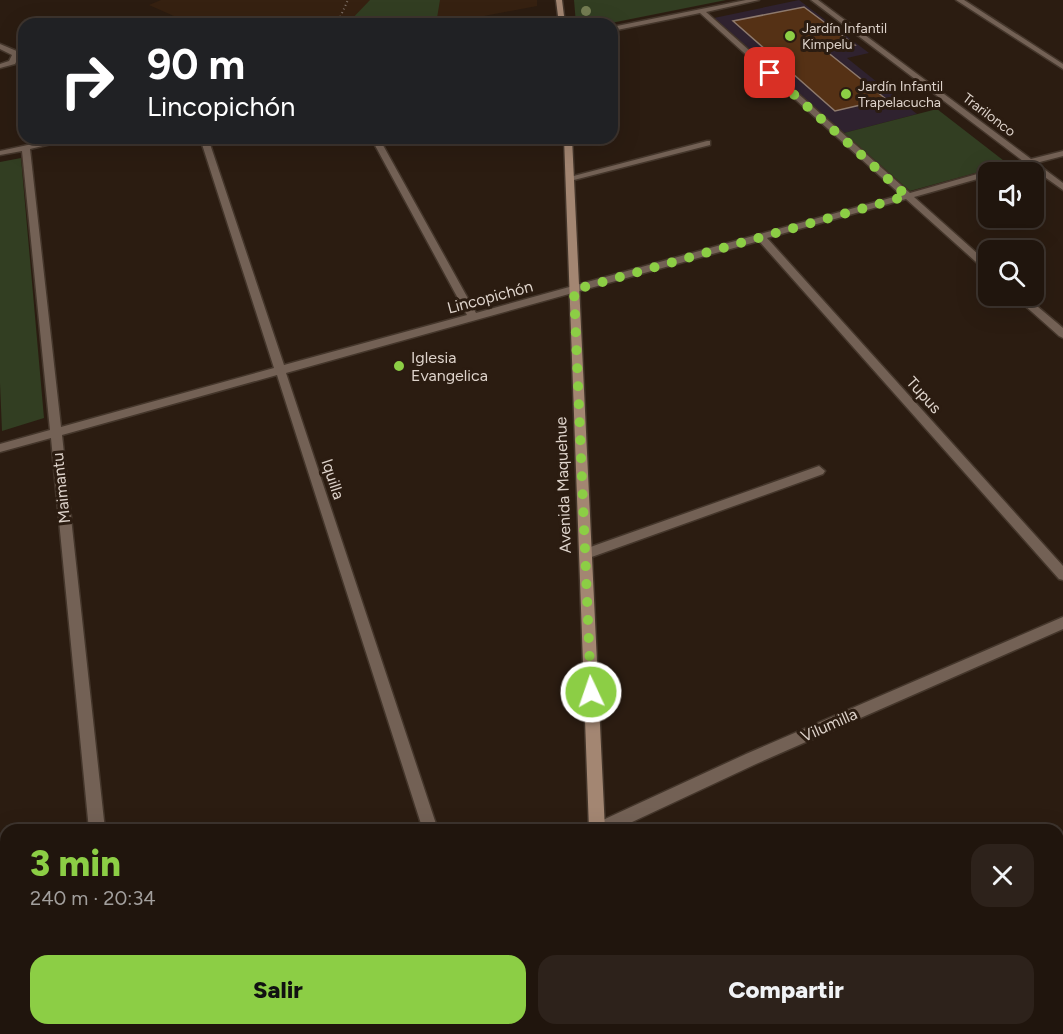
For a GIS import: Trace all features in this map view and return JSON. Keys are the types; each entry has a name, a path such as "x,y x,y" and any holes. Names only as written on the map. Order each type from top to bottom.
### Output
{"main road":[{"path":"560,0 562,18"},
{"name":"Avenida Maquehue","path":"568,144 597,824"}],"street":[{"path":"618,28 756,0"},
{"name":"Trarilonco","path":"814,0 1030,162"},
{"path":"959,0 1063,67"},
{"path":"701,11 978,259"},
{"path":"0,46 16,54 12,62 0,66"},
{"path":"570,178 707,143"},
{"path":"0,153 41,144"},
{"name":"Iquilla","path":"206,144 429,824"},
{"path":"378,144 474,317"},
{"name":"Maimantu","path":"26,147 96,824"},
{"path":"1030,162 1063,153"},
{"name":"Trarilonco","path":"1044,173 1063,187"},
{"name":"Lincopichón","path":"0,448 978,177"},
{"name":"Tupus","path":"760,237 1063,575"},
{"path":"1031,306 1063,334"},
{"path":"586,554 819,471"},
{"name":"Vilumilla","path":"608,824 1063,623"}],"path":[{"path":"340,18 348,0"}],"shaded area":[{"path":"161,0 537,0 537,6 474,18 178,18 149,5"},
{"path":"799,0 869,53 847,58 917,114 844,133 714,18"}],"green space":[{"path":"370,0 440,0 437,18 353,18"},
{"path":"574,0 726,0 618,22 618,18 576,18"},
{"path":"937,109 1005,162 978,162 978,172 910,191 844,133"},
{"path":"21,158 44,418 2,431 0,162"}],"building":[{"name":"Jardín Infantil Kimpelu","path":"804,7 855,45 826,51 886,99 835,111 733,21"}],"place":[{"name":"Jardín Infantil Kimpelu","path":"790,36"},
{"name":"Jardín Infantil Trapelacucha","path":"846,94"},
{"name":"Iglesia Evangelica","path":"399,366"}],"route":[{"path":"591,692 574,290 907,196 770,73"}]}
